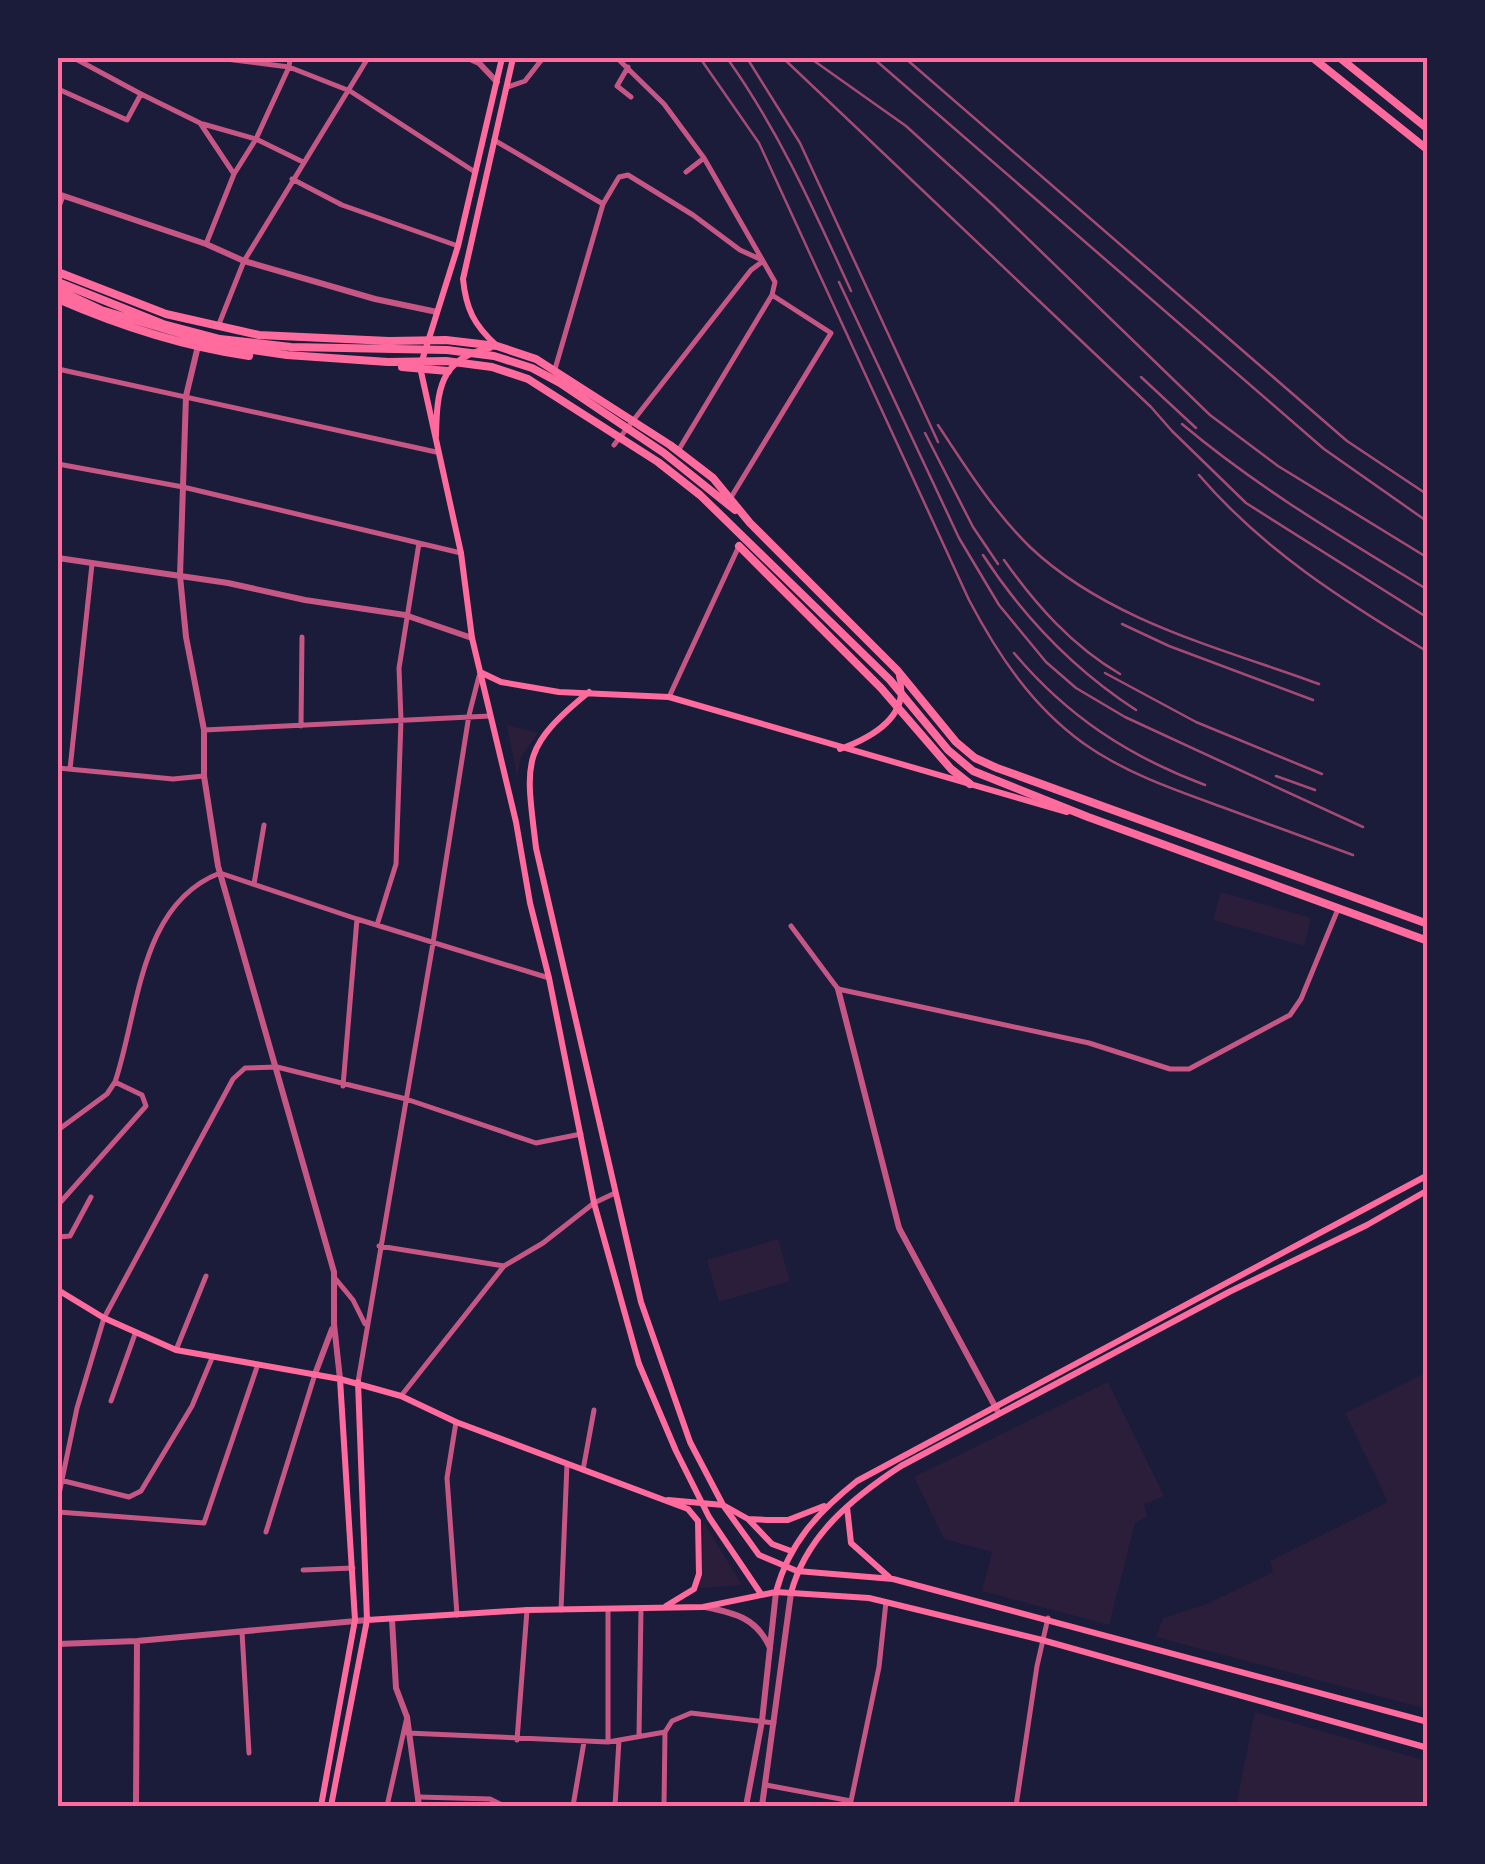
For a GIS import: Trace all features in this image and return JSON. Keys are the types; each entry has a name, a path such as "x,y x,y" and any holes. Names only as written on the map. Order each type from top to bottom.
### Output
{"main road":[{"path":"502,58 458,246 420,367 461,554 472,638 493,716 594,1203 639,1364 701,1501 762,1594"},
{"path":"496,346 477,328 466,307 464,279 513,58"},
{"path":"1313,58 1428,150"},
{"path":"1340,58 1428,129"},
{"path":"58,272 106,294 166,314 259,336 427,340 496,346 554,370 713,478 732,504 897,670 936,720 975,758 1428,924"},
{"path":"58,282 102,302 220,339 291,347 447,350 513,362 560,383 732,504"},
{"path":"58,290 101,310 219,346 321,358 446,361 492,366 528,378 658,462 700,496 890,680 948,750 973,771 1428,941"},
{"path":"58,299 197,348 296,361 448,371"},
{"path":"436,452 437,394 448,371 472,352 496,346"},
{"path":"739,546 899,708 940,758 970,784"},
{"path":"840,749 862,741 899,708 904,692 897,670"},
{"path":"480,672 501,682 559,692 668,697 1030,804 1088,817"},
{"path":"590,692 557,718 532,753 530,796 547,906 641,1302 690,1442 723,1505 759,1555 797,1571 893,1580 1048,1618 1428,1722"},
{"path":"776,1592 791,1551 827,1504 857,1481 1428,1175"},
{"path":"791,1594 808,1551 847,1506 901,1466 1428,1190"},
{"path":"1361,1212 1367,1225"},
{"path":"58,1290 134,1334 176,1350 358,1382 688,1509 698,1521 700,1574 694,1589 661,1609"},
{"path":"320,1806 355,1620 340,1379"},
{"path":"331,1806 367,1620 358,1382"},
{"path":"662,1500 723,1505 748,1519 772,1544 791,1551"},
{"path":"748,1519 788,1520 827,1504"},
{"path":"847,1506 851,1543 893,1580"},
{"path":"367,1620 526,1610 661,1609 703,1606 776,1592 886,1602 1042,1640 1428,1748"}],"street":[{"path":"76,58 200,123 256,138 303,162"},
{"path":"218,58 289,67 350,91 475,172"},
{"path":"206,244 234,174 256,138 290,58"},
{"path":"340,1379 334,1277 220,872 204,776 204,730 186,637 180,576 186,396 197,348 218,326 244,260 368,58"},
{"path":"468,58 480,60 497,82"},
{"path":"508,87 525,81 544,58"},
{"path":"617,58 664,104 704,158 774,282 772,295 678,451"},
{"path":"628,68 617,86 631,97"},
{"path":"58,89 128,120 141,94"},
{"path":"200,123 234,174"},
{"path":"494,140 602,204"},
{"path":"686,172 704,158"},
{"path":"554,370 602,204 619,177 628,175 762,261"},
{"path":"292,179 342,206 458,246"},
{"path":"58,209 60,195 244,260 375,299 437,312"},
{"path":"614,444 750,270 762,261"},
{"path":"732,504 831,334 772,295"},
{"path":"58,369 436,452"},
{"path":"58,464 182,487 461,554"},
{"path":"377,926 396,864 399,668 419,543"},
{"path":"668,697 739,546"},
{"path":"58,558 405,616 472,638"},
{"path":"70,769 92,563"},
{"path":"301,726 302,637"},
{"path":"358,1382 469,715 480,672"},
{"path":"204,730 493,716"},
{"path":"58,769 173,778 204,776"},
{"path":"254,884 264,826"},
{"path":"58,1130 106,1094 115,1082 147,961 162,922 178,900 203,879 220,872 377,926 549,978"},
{"path":"838,989 1090,1043 1170,1069 1188,1068 1290,1014 1301,999 1338,908"},
{"path":"344,1086 357,919"},
{"path":"790,926 838,989 899,1228 999,1414"},
{"path":"58,1500 61,1458 104,1318 233,1079 253,1065 277,1067 406,1099 536,1144 581,1134"},
{"path":"58,1205 146,1106 142,1095 115,1082"},
{"path":"401,1396 504,1266 615,1192"},
{"path":"58,1238 70,1236 90,1197"},
{"path":"379,1246 504,1266"},
{"path":"176,1350 206,1276"},
{"path":"334,1277 354,1300 366,1326"},
{"path":"266,1532 314,1374 334,1324"},
{"path":"111,1400 134,1334"},
{"path":"60,1480 129,1497 142,1492 192,1406 212,1358"},
{"path":"58,1512 204,1524 258,1364"},
{"path":"583,1470 594,1410"},
{"path":"456,1422 447,1478 457,1615"},
{"path":"561,1610 567,1464"},
{"path":"303,1570 353,1568"},
{"path":"746,1806 762,1721 776,1592"},
{"path":"762,1806 791,1594"},
{"path":"766,1785 853,1804 879,1667 886,1602"},
{"path":"703,1606 750,1620 764,1632 770,1649"},
{"path":"517,1740 526,1610"},
{"path":"608,1610 608,1742"},
{"path":"639,1736 641,1610"},
{"path":"1016,1806 1048,1618"},
{"path":"58,1644 137,1641 367,1620"},
{"path":"392,1620 396,1688 407,1717 418,1806"},
{"path":"242,1632 250,1753"},
{"path":"136,1806 137,1641"},
{"path":"664,1806 664,1732 672,1721 690,1713 774,1723"},
{"path":"388,1806 398,1743 407,1717"},
{"path":"408,1733 608,1742 664,1732"},
{"path":"615,1806 619,1740"},
{"path":"573,1806 584,1742"},
{"path":"419,1797 490,1799 504,1806"}],"shaded area":[{"path":"507,725 538,733 521,757 517,777"},
{"path":"1221,892 1311,918 1304,946 1213,920"},
{"path":"778,1239 790,1281 719,1302 707,1260"},
{"path":"1427,1372 1427,1709 1156,1637 1163,1618 1207,1604 1273,1572 1270,1561 1388,1502 1345,1413"},
{"path":"1108,1382 1164,1496 1144,1504 1147,1516 1135,1523 1109,1625 982,1591 992,1552 944,1539 914,1477"},
{"path":"703,1521 742,1585 698,1588 702,1575"},
{"path":"1255,1712 1427,1761 1427,1806 1236,1806"}],"railway":[{"path":"700,58 759,143 969,600 1004,660 1032,696 1083,743 1133,772 1353,855"},
{"path":"727,58 779,142 851,291"},
{"path":"747,58 800,143 938,442"},
{"path":"783,58 1151,407 1246,503 1428,618"},
{"path":"810,58 906,126 1210,415 1278,466 1428,558"},
{"path":"873,58 1324,449 1428,522"},
{"path":"905,58 1347,441 1428,495"},
{"path":"839,282 959,538 999,605 1046,662 1076,688 1125,717 1363,827"},
{"path":"1141,377 1196,428"},
{"path":"1182,424 1271,491 1428,590"},
{"path":"938,425 1004,519 1061,573 1094,595 1167,630 1319,684"},
{"path":"925,433 973,527 998,564"},
{"path":"1199,475 1277,551 1428,652"},
{"path":"983,555 1051,641 1136,710"},
{"path":"1004,560 1056,623 1086,651 1120,674"},
{"path":"1122,624 1169,646 1313,700"},
{"path":"1014,653 1055,696 1100,732 1150,761 1205,785"},
{"path":"1105,673 1196,722 1322,774"},
{"path":"1276,776 1315,790"}]}
